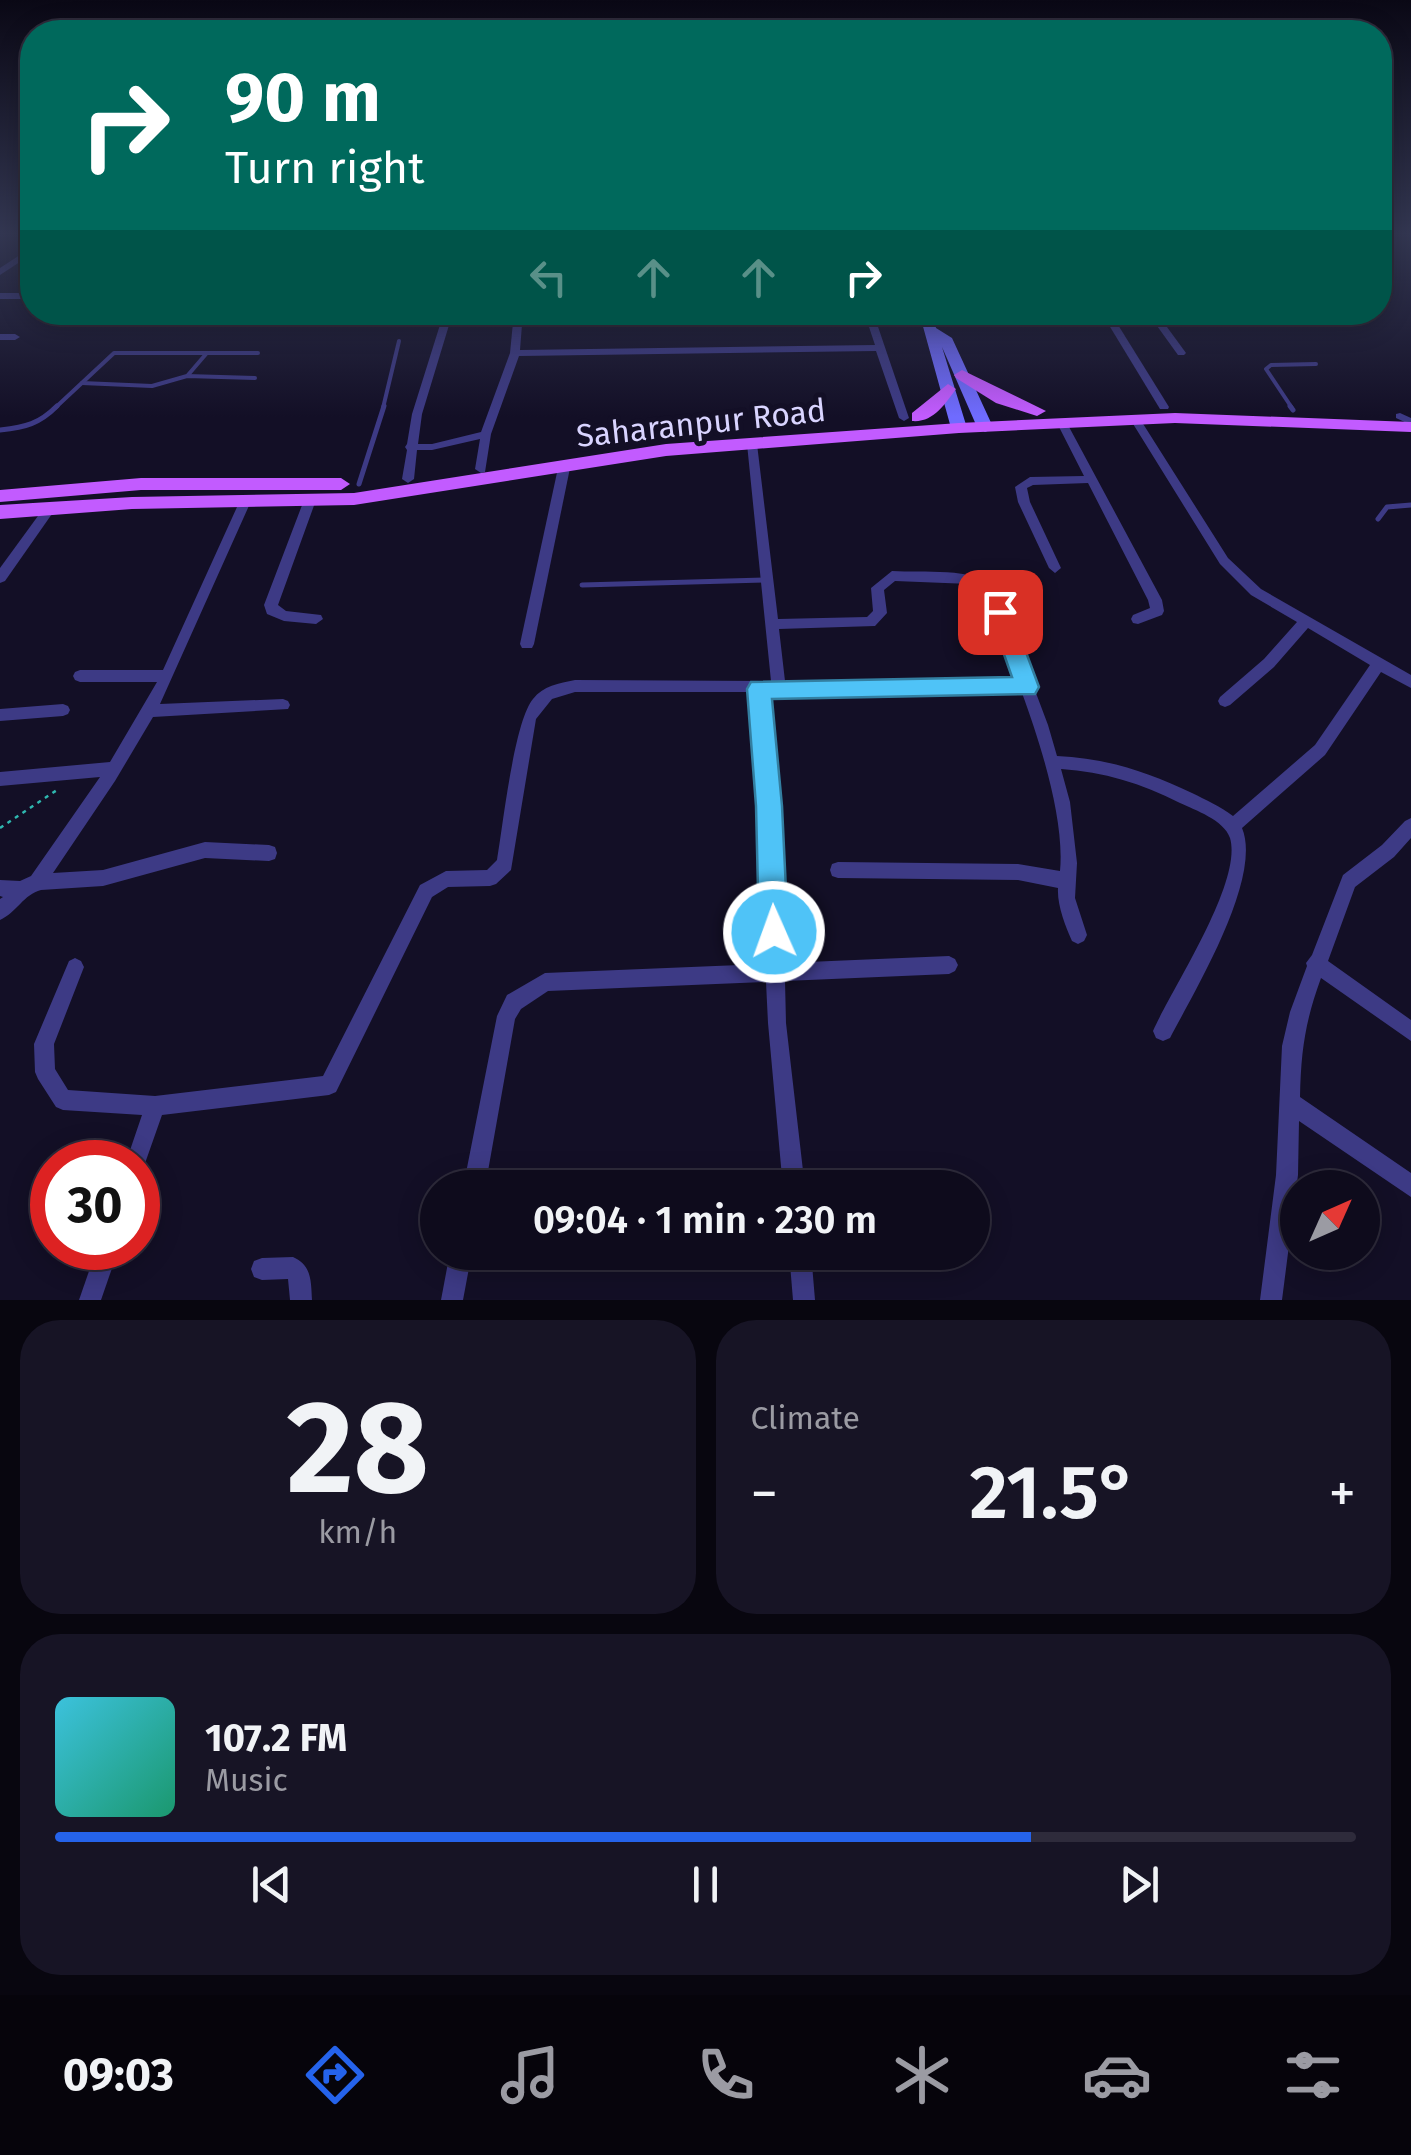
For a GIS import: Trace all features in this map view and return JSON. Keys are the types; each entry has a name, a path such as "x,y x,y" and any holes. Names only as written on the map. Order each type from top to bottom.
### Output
{"main road":[{"path":"962,375 1002,399 1037,411"},
{"path":"910,418 934,407 948,389"},
{"name":"Saharanpur Road","path":"983,421 1037,411 1164,407 1293,410 1408,420"},
{"name":"Saharanpur Road","path":"0,496 141,484 359,484 664,444 910,418 958,422"},
{"name":"Saharanpur Road","path":"0,512 407,494 564,468 664,444 752,444 958,422 1063,425 1135,420 1408,420"}],"street":[{"path":"408,480 410,447 444,325"},
{"path":"481,469 486,434 516,353 518,325"},
{"path":"872,325 910,418"},
{"path":"931,325 945,338 983,421"},
{"path":"1113,325 1164,407"},
{"path":"1162,325 1182,352"},
{"path":"934,331 930,338 958,422"},
{"path":"0,337 16,336"},
{"path":"516,353 880,348"},
{"path":"1135,420 1224,561 1256,592 1411,682"},
{"path":"1063,425 1157,606 1152,615 1138,619"},
{"path":"410,447 432,447 486,434"},
{"path":"752,444 779,686"},
{"path":"527,644 564,468"},
{"path":"1055,568 1021,487 1030,482 1092,479"},
{"path":"0,911 29,886 149,711 246,500"},
{"path":"310,500 271,605 272,610 284,616 316,619"},
{"path":"0,578 50,508"},
{"path":"774,624 870,622 880,613 877,588 892,576 978,580 993,592 1052,762 1066,825 1067,908 1078,934"},
{"path":"1225,700 1270,663 1307,620"},
{"path":"1232,827 1320,750 1380,662"},
{"path":"80,676 168,676"},
{"path":"75,967 44,1044 45,1072 63,1100 156,1106 330,1085 426,891 446,879 490,878 505,864 529,718 536,703 547,693 575,686 1027,687"},
{"path":"759,689 769,806 775,972 792,1170"},
{"path":"149,711 283,705"},
{"path":"0,715 63,710"},
{"path":"1052,762 1124,769 1184,797 1232,827 1238,840 1230,891 1163,1031"},
{"path":"0,778 112,769"},
{"path":"1271,1300 1287,1175 1292,1046 1316,963 1349,881 1388,851 1411,826"},
{"path":"0,888 103,878 206,850 270,853"},
{"path":"838,870 1018,872 1068,880"},
{"path":"1316,963 1411,1031"},
{"path":"477,1170 506,1016 514,1002 546,982 949,965"},
{"path":"1290,1102 1411,1186"},
{"path":"144,1140 156,1106"},
{"path":"262,1269 293,1268 299,1275 301,1300"},
{"path":"90,1300 100,1270"},
{"path":"452,1300 458,1270"},
{"path":"802,1270 804,1300"}],"lane":[{"path":"359,484 399,341"},
{"path":"0,430 29,427 42,420 114,353 258,353"},
{"path":"80,383 168,385 187,376 206,353"},
{"path":"1293,410 1266,369 1271,364 1316,364"},
{"path":"187,376 255,378"},
{"path":"1378,519 1388,507 1411,506"},
{"path":"582,585 769,580"}],"path":[{"path":"0,828 82,774"}],"route":[{"path":"774,932 759,689 1027,687 1000,612"}]}
